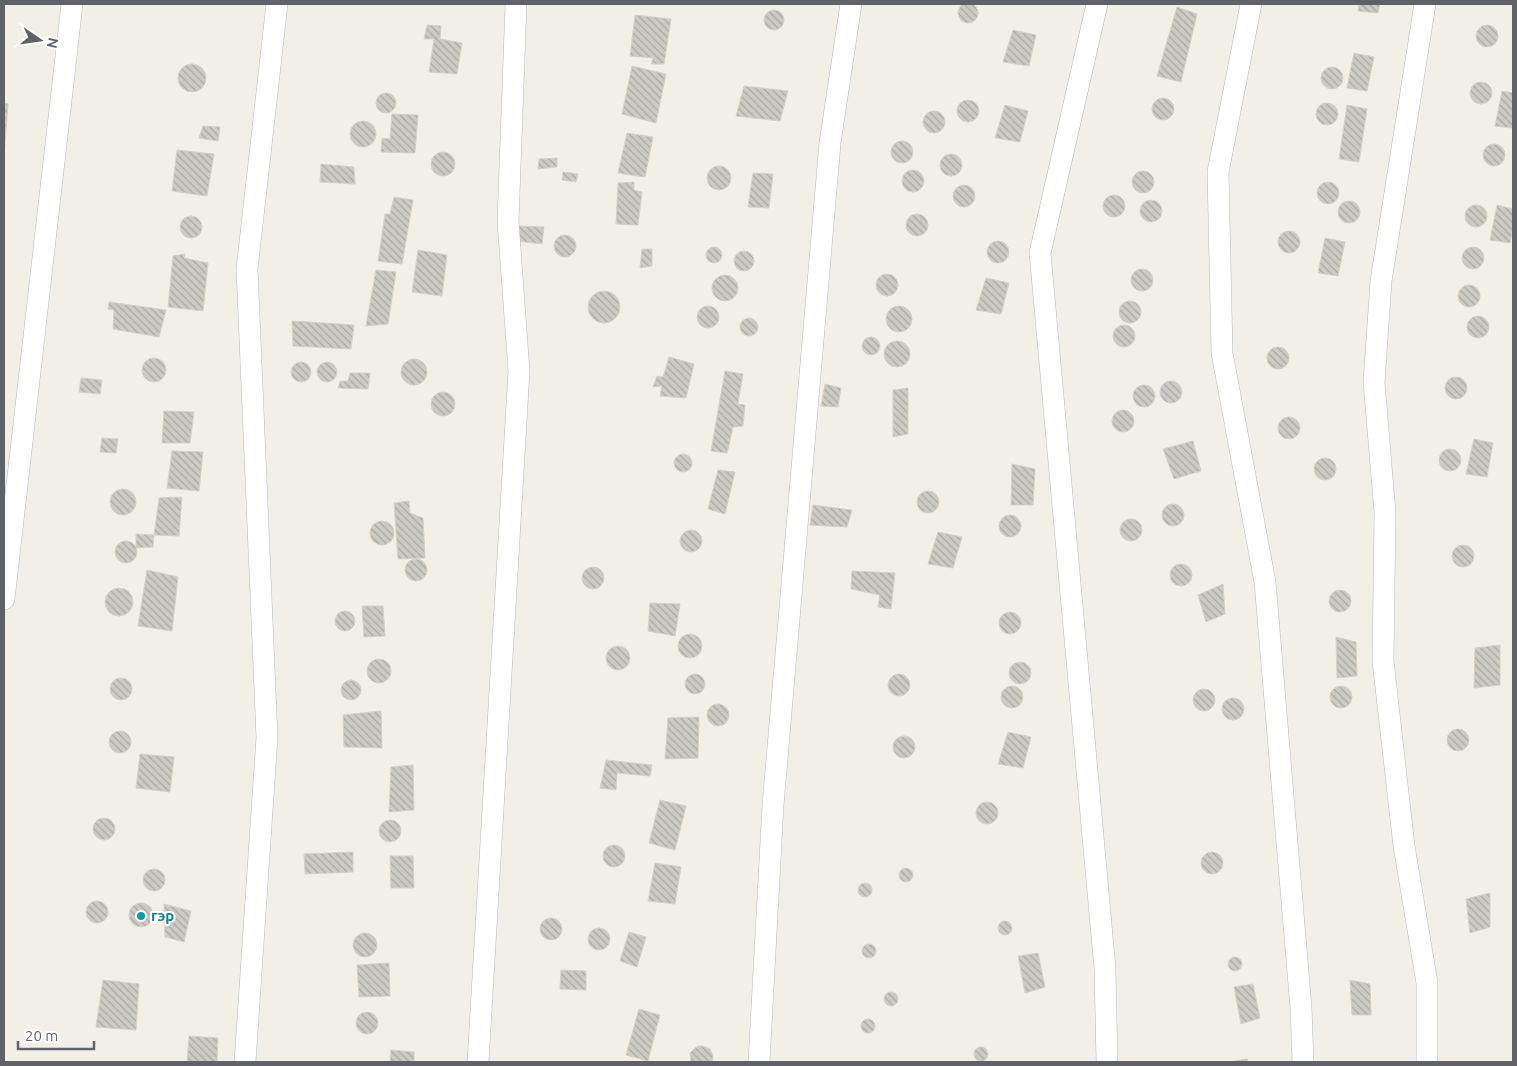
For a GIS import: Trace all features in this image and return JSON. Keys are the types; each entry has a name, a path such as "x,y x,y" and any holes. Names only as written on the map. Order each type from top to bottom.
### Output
{"street":[{"path":"4,599 72,4"},
{"path":"245,1062 267,737 247,269 277,4"},
{"path":"478,1062 519,371 508,221 516,4"},
{"path":"758,1062 773,805 828,163 851,4"},
{"path":"1097,4 1040,253 1105,969 1107,1062"},
{"path":"1251,4 1218,172 1222,353 1265,582 1301,1008 1303,1062"},
{"path":"1425,4 1381,281 1374,382 1385,514 1383,661 1404,846 1427,983 1427,1062"}],"building":[{"path":"964,3 972,3 978,9 978,17 972,23 964,23 958,17 958,9"},
{"path":"1359,4 1380,4 1378,13 1358,11"},
{"path":"1177,7 1197,14 1181,82 1157,76"},
{"path":"774,10 781,13 784,20 781,27 774,30 767,27 764,20 767,13"},
{"path":"635,15 671,19 664,64 651,64 653,58 630,56"},
{"path":"427,25 441,26 440,39 462,43 457,74 429,72 434,39 424,39"},
{"path":"1487,25 1495,28 1498,36 1495,44 1487,47 1479,44 1476,36 1479,28"},
{"path":"1013,30 1036,35 1029,66 1003,62"},
{"path":"1354,53 1374,57 1367,91 1347,88"},
{"path":"192,64 202,68 206,78 202,88 192,92 182,88 178,78 182,68"},
{"path":"632,66 666,74 656,123 622,114"},
{"path":"1332,67 1340,70 1343,78 1340,86 1332,89 1324,86 1321,78 1324,70"},
{"path":"1481,82 1489,85 1492,93 1489,101 1481,104 1473,101 1470,93 1473,85"},
{"path":"744,86 788,91 780,121 736,116"},
{"path":"1502,91 1513,93 1513,128 1495,126"},
{"path":"382,93 390,93 396,99 396,107 390,113 382,113 376,107 376,99"},
{"path":"1163,98 1171,101 1174,109 1171,117 1163,120 1155,117 1152,109 1155,101"},
{"path":"968,100 976,103 979,111 976,119 968,122 960,119 957,111 960,103"},
{"path":"4,103 8,104 4,155"},
{"path":"1327,103 1335,106 1338,114 1335,122 1327,125 1319,122 1316,114 1319,106"},
{"path":"1005,105 1028,111 1020,142 995,138"},
{"path":"1347,105 1367,109 1359,162 1339,159"},
{"path":"934,111 942,114 945,122 942,130 934,133 926,130 923,122 926,114"},
{"path":"392,114 418,115 415,153 381,152 382,138 390,139"},
{"path":"363,121 372,125 376,134 372,143 363,147 354,143 350,134 354,125"},
{"path":"203,126 220,127 218,141 199,138"},
{"path":"627,133 653,137 645,177 618,173"},
{"path":"902,141 910,144 913,152 910,160 902,163 894,160 891,152 894,144"},
{"path":"1494,144 1502,147 1505,155 1502,163 1494,166 1486,163 1483,155 1486,147"},
{"path":"177,150 214,154 207,196 172,191"},
{"path":"443,152 451,156 455,164 451,172 443,176 435,172 431,164 435,156"},
{"path":"951,154 959,157 962,165 959,173 951,176 943,173 940,165 943,157"},
{"path":"557,158 557,167 538,169 539,159"},
{"path":"321,164 354,167 355,184 320,182"},
{"path":"719,166 728,169 731,178 728,187 719,190 710,187 707,178 710,169"},
{"path":"913,170 921,173 924,181 921,189 913,192 905,189 902,181 905,173"},
{"path":"1143,171 1151,174 1154,182 1151,190 1143,193 1135,190 1132,182 1135,174"},
{"path":"563,172 578,174 576,182 562,180"},
{"path":"753,173 773,174 769,208 748,207"},
{"path":"634,182 634,190 642,192 638,225 616,224 618,183"},
{"path":"1328,182 1336,185 1339,193 1336,201 1328,204 1320,201 1317,193 1320,185"},
{"path":"964,185 972,188 975,196 972,204 964,207 956,204 953,196 956,188"},
{"path":"1114,195 1122,198 1125,206 1122,214 1114,217 1106,214 1103,206 1106,198"},
{"path":"394,197 413,200 402,264 378,261 385,214 390,214"},
{"path":"1151,200 1159,203 1162,211 1159,219 1151,222 1143,219 1140,211 1143,203"},
{"path":"1349,201 1357,204 1360,212 1357,220 1349,223 1341,220 1338,212 1341,204"},
{"path":"1476,205 1484,208 1487,216 1484,224 1476,227 1468,224 1465,216 1468,208"},
{"path":"1497,205 1513,209 1510,243 1490,240"},
{"path":"917,214 925,217 928,225 925,233 917,236 909,233 906,225 909,217"},
{"path":"191,216 199,219 202,227 199,235 191,238 183,235 180,227 183,219"},
{"path":"517,226 544,227 542,244 517,241"},
{"path":"1289,231 1297,234 1300,242 1297,250 1289,253 1281,250 1278,242 1281,234"},
{"path":"565,235 573,238 576,246 573,254 565,257 557,254 554,246 557,238"},
{"path":"1325,238 1345,242 1338,276 1318,273"},
{"path":"998,241 1006,244 1009,252 1006,260 998,263 990,260 987,252 990,244"},
{"path":"714,247 720,249 722,255 720,261 714,263 708,261 706,255 708,249"},
{"path":"1473,247 1481,250 1484,258 1481,266 1473,269 1465,266 1462,258 1465,250"},
{"path":"642,249 652,249 652,266 640,268"},
{"path":"418,250 447,255 442,296 412,292"},
{"path":"744,251 751,254 754,261 751,268 744,271 737,268 734,261 737,254"},
{"path":"185,254 184,258 208,263 203,311 168,307 173,256"},
{"path":"1142,269 1150,272 1153,280 1150,288 1142,291 1134,288 1131,280 1134,272"},
{"path":"376,270 396,272 388,324 366,326"},
{"path":"887,274 895,277 898,285 895,293 887,296 879,293 876,285 879,277"},
{"path":"725,275 734,279 738,288 734,297 725,301 716,297 712,288 716,279"},
{"path":"986,278 1009,283 1001,314 976,310"},
{"path":"1469,285 1477,288 1480,296 1477,304 1469,307 1461,304 1458,296 1461,288"},
{"path":"604,291 610,292 615,296 619,301 619,313 615,318 610,322 604,323 598,322 593,318 589,313 588,307 589,301 593,296 598,292"},
{"path":"1130,301 1138,304 1141,312 1138,320 1130,323 1122,320 1119,312 1122,304"},
{"path":"109,302 166,310 159,337 113,329 114,310 108,309"},
{"path":"708,306 716,309 719,317 716,325 708,328 700,325 697,317 700,309"},
{"path":"899,306 908,310 912,319 908,328 899,332 890,328 886,319 890,310"},
{"path":"1478,316 1486,319 1489,327 1486,335 1478,338 1470,335 1467,327 1470,319"},
{"path":"749,318 755,321 758,327 755,333 749,336 743,333 740,327 743,321"},
{"path":"292,321 354,325 351,349 293,346"},
{"path":"1124,325 1132,328 1135,336 1132,344 1124,347 1116,344 1113,336 1116,328"},
{"path":"871,337 877,340 880,346 877,352 871,355 865,352 862,346 865,340"},
{"path":"897,341 906,345 910,354 906,363 897,367 888,363 884,354 888,345"},
{"path":"1278,347 1286,350 1289,358 1286,366 1278,369 1270,366 1267,358 1270,350"},
{"path":"669,357 694,364 686,398 660,396 662,386 653,387 657,376 663,377"},
{"path":"154,358 163,361 166,370 163,379 154,382 145,379 142,370 145,361"},
{"path":"414,359 423,363 427,372 423,381 414,385 405,381 401,372 405,363"},
{"path":"297,362 305,362 311,368 311,376 305,382 297,382 291,376 291,368"},
{"path":"327,362 334,365 337,372 334,379 327,382 320,379 317,372 320,365"},
{"path":"725,371 743,374 738,404 745,405 743,426 733,427 727,453 711,451"},
{"path":"350,373 370,373 368,389 338,388 340,381 348,381"},
{"path":"1456,377 1464,380 1467,388 1464,396 1456,399 1448,396 1445,388 1448,380"},
{"path":"81,378 102,380 100,394 79,392"},
{"path":"1171,381 1179,384 1182,392 1179,400 1171,403 1163,400 1160,392 1163,384"},
{"path":"825,384 841,388 838,407 821,406"},
{"path":"1144,385 1152,388 1155,396 1152,404 1144,407 1136,404 1133,396 1136,388"},
{"path":"908,388 908,434 893,437 893,390"},
{"path":"443,392 452,395 455,404 452,413 443,416 434,413 431,404 434,395"},
{"path":"1123,410 1131,413 1134,421 1131,429 1123,432 1115,429 1112,421 1115,413"},
{"path":"164,411 194,412 190,443 162,443"},
{"path":"1289,417 1297,420 1300,428 1297,436 1289,439 1281,436 1278,428 1281,420"},
{"path":"102,438 118,439 116,453 100,452"},
{"path":"1474,439 1493,443 1487,477 1466,474"},
{"path":"1193,441 1201,471 1174,479 1163,449"},
{"path":"1450,449 1458,452 1461,460 1458,468 1450,471 1442,468 1439,460 1442,452"},
{"path":"172,451 203,452 199,491 167,488"},
{"path":"679,454 687,454 692,459 690,470 679,472 674,467 674,459"},
{"path":"1325,458 1333,461 1336,469 1333,477 1325,480 1317,477 1314,469 1317,461"},
{"path":"1012,464 1035,469 1033,505 1011,505"},
{"path":"718,470 735,472 725,514 708,509"},
{"path":"123,489 132,493 136,502 132,511 123,515 114,511 110,502 114,493"},
{"path":"928,491 936,494 939,502 936,510 928,513 920,510 917,502 920,494"},
{"path":"182,497 179,536 154,535 159,498"},
{"path":"409,501 410,513 423,518 425,558 398,559 394,503"},
{"path":"1173,504 1181,507 1184,515 1181,523 1173,526 1165,523 1162,515 1165,507"},
{"path":"813,505 852,510 847,527 810,525"},
{"path":"1010,515 1018,518 1021,526 1018,534 1010,537 1002,534 999,526 1002,518"},
{"path":"1131,519 1139,522 1142,530 1139,538 1131,541 1123,538 1120,530 1123,522"},
{"path":"382,521 391,524 394,533 391,542 382,545 373,542 370,533 373,524"},
{"path":"691,530 699,533 702,541 699,549 691,552 683,549 680,541 683,533"},
{"path":"938,532 962,537 953,568 928,564"},
{"path":"136,534 154,535 153,547 136,548"},
{"path":"126,541 134,544 137,552 134,560 126,563 118,560 115,552 118,544"},
{"path":"1463,545 1471,548 1474,556 1471,564 1463,567 1455,564 1452,556 1455,548"},
{"path":"416,559 424,562 427,570 424,578 416,581 408,578 405,570 408,562"},
{"path":"1181,564 1189,567 1192,575 1189,583 1181,586 1173,583 1170,575 1173,567"},
{"path":"593,567 601,570 604,578 601,586 593,589 585,586 582,578 585,570"},
{"path":"147,570 178,577 172,631 138,626"},
{"path":"852,571 895,573 891,609 878,607 880,595 851,589"},
{"path":"1223,584 1225,614 1206,622 1198,595"},
{"path":"119,588 129,592 133,602 129,612 119,616 109,612 105,602 109,592"},
{"path":"1340,590 1348,593 1351,601 1348,609 1340,612 1332,609 1329,601 1332,593"},
{"path":"650,603 680,604 675,636 648,631"},
{"path":"362,606 383,606 385,636 364,637"},
{"path":"345,611 352,614 355,621 352,628 345,631 338,628 335,621 338,614"},
{"path":"1010,612 1018,615 1021,623 1018,631 1010,634 1002,631 999,623 1002,615"},
{"path":"690,634 698,638 702,646 698,654 690,658 682,654 678,646 682,638"},
{"path":"1336,637 1356,642 1357,676 1337,678"},
{"path":"1500,645 1500,685 1474,688 1475,648"},
{"path":"618,646 627,649 630,658 627,667 618,670 609,667 606,658 609,649"},
{"path":"379,659 384,660 390,666 390,676 384,682 379,683 374,682 368,676 367,671 368,666 374,660"},
{"path":"1020,662 1028,665 1031,673 1028,681 1020,684 1012,681 1009,673 1012,665"},
{"path":"695,674 702,677 705,684 702,691 695,694 688,691 685,684 688,677"},
{"path":"899,674 907,677 910,685 907,693 899,696 891,693 888,685 891,677"},
{"path":"117,678 125,678 132,685 132,693 125,700 117,700 110,693 110,685"},
{"path":"347,680 355,680 361,686 361,694 355,700 347,700 341,694 341,686"},
{"path":"1012,686 1020,689 1023,697 1020,705 1012,708 1004,705 1001,697 1004,689"},
{"path":"1341,686 1349,689 1352,697 1349,705 1341,708 1333,705 1330,697 1333,689"},
{"path":"1204,689 1212,692 1215,700 1212,708 1204,711 1196,708 1193,700 1196,692"},
{"path":"1233,698 1241,701 1244,709 1241,717 1233,720 1225,717 1222,709 1225,701"},
{"path":"718,704 726,707 729,715 726,723 718,726 710,723 707,715 710,707"},
{"path":"381,711 382,748 344,747 343,715"},
{"path":"699,717 698,758 665,759 668,718"},
{"path":"1458,729 1466,732 1469,740 1466,748 1458,751 1450,748 1447,740 1450,732"},
{"path":"116,731 124,731 131,738 131,746 124,753 116,753 109,746 109,738"},
{"path":"1008,732 1031,737 1023,768 998,764"},
{"path":"904,736 912,739 915,747 912,755 904,758 896,755 893,747 896,739"},
{"path":"140,754 174,757 170,792 136,788"},
{"path":"606,760 652,765 650,776 617,773 616,790 600,788"},
{"path":"413,765 414,810 389,812 391,767"},
{"path":"660,800 686,806 675,850 649,843"},
{"path":"987,802 995,805 998,813 995,821 987,824 979,821 976,813 979,805"},
{"path":"100,818 108,818 115,825 115,833 108,840 100,840 93,833 93,825"},
{"path":"386,820 394,820 401,827 401,835 394,842 386,842 379,835 379,827"},
{"path":"610,845 618,845 625,852 625,860 618,867 610,867 603,860 603,852"},
{"path":"353,852 353,872 305,874 304,854"},
{"path":"1212,852 1220,855 1223,863 1220,871 1212,874 1204,871 1201,863 1204,855"},
{"path":"390,856 413,856 414,888 391,888"},
{"path":"655,863 681,867 675,904 648,901"},
{"path":"903,868 909,868 913,875 909,882 903,882 899,878 899,872"},
{"name":"гэр","path":"150,869 158,869 165,876 165,884 158,891 150,891 143,884 143,876"},
{"path":"862,883 868,883 872,890 868,897 862,897 858,893 858,887"},
{"path":"1490,893 1490,927 1470,933 1466,899"},
{"name":"гэр","path":"93,901 101,901 108,908 108,916 101,923 93,923 86,916 86,908"},
{"name":"гэр","path":"141,903 149,907 153,915 149,923 141,927 133,923 129,915 133,907"},
{"path":"164,904 191,911 184,942 165,937"},
{"path":"547,918 555,918 562,925 562,933 555,940 547,940 540,933 540,925"},
{"path":"1002,921 1008,921 1012,928 1008,935 1002,935 998,931 998,925"},
{"path":"595,928 603,928 610,935 610,943 603,950 595,950 588,943 588,935"},
{"path":"629,932 646,937 637,967 620,961"},
{"path":"365,933 373,937 377,945 373,953 365,957 357,953 353,945 357,937"},
{"path":"866,944 872,944 876,951 872,958 866,958 862,954 862,948"},
{"path":"1038,953 1045,987 1025,993 1018,956"},
{"path":"1232,957 1238,957 1242,964 1238,971 1232,971 1228,967 1228,961"},
{"path":"389,963 390,996 359,997 357,965"},
{"path":"561,970 586,971 586,990 560,989"},
{"path":"103,980 139,984 136,1030 96,1027"},
{"path":"1350,980 1370,984 1371,1015 1352,1015"},
{"path":"1253,984 1260,1018 1241,1024 1234,987"},
{"path":"888,992 894,992 898,999 894,1006 888,1006 884,1002 884,996"},
{"path":"639,1009 660,1015 648,1061 626,1055"},
{"path":"363,1012 371,1012 378,1019 378,1027 371,1034 363,1034 356,1027 356,1019"},
{"path":"865,1019 871,1019 875,1026 871,1033 865,1033 861,1029 861,1023"},
{"path":"189,1036 218,1038 217,1062 187,1062"},
{"path":"699,1046 710,1049 713,1056 712,1062 691,1062 690,1053"},
{"path":"978,1047 984,1047 988,1054 984,1061 978,1061 974,1057 974,1051"},
{"path":"391,1050 414,1052 414,1062 390,1062"},
{"path":"1247,1059 1248,1062 1228,1062"}],"place":[{"name":"гэр","path":"141,916"}]}
